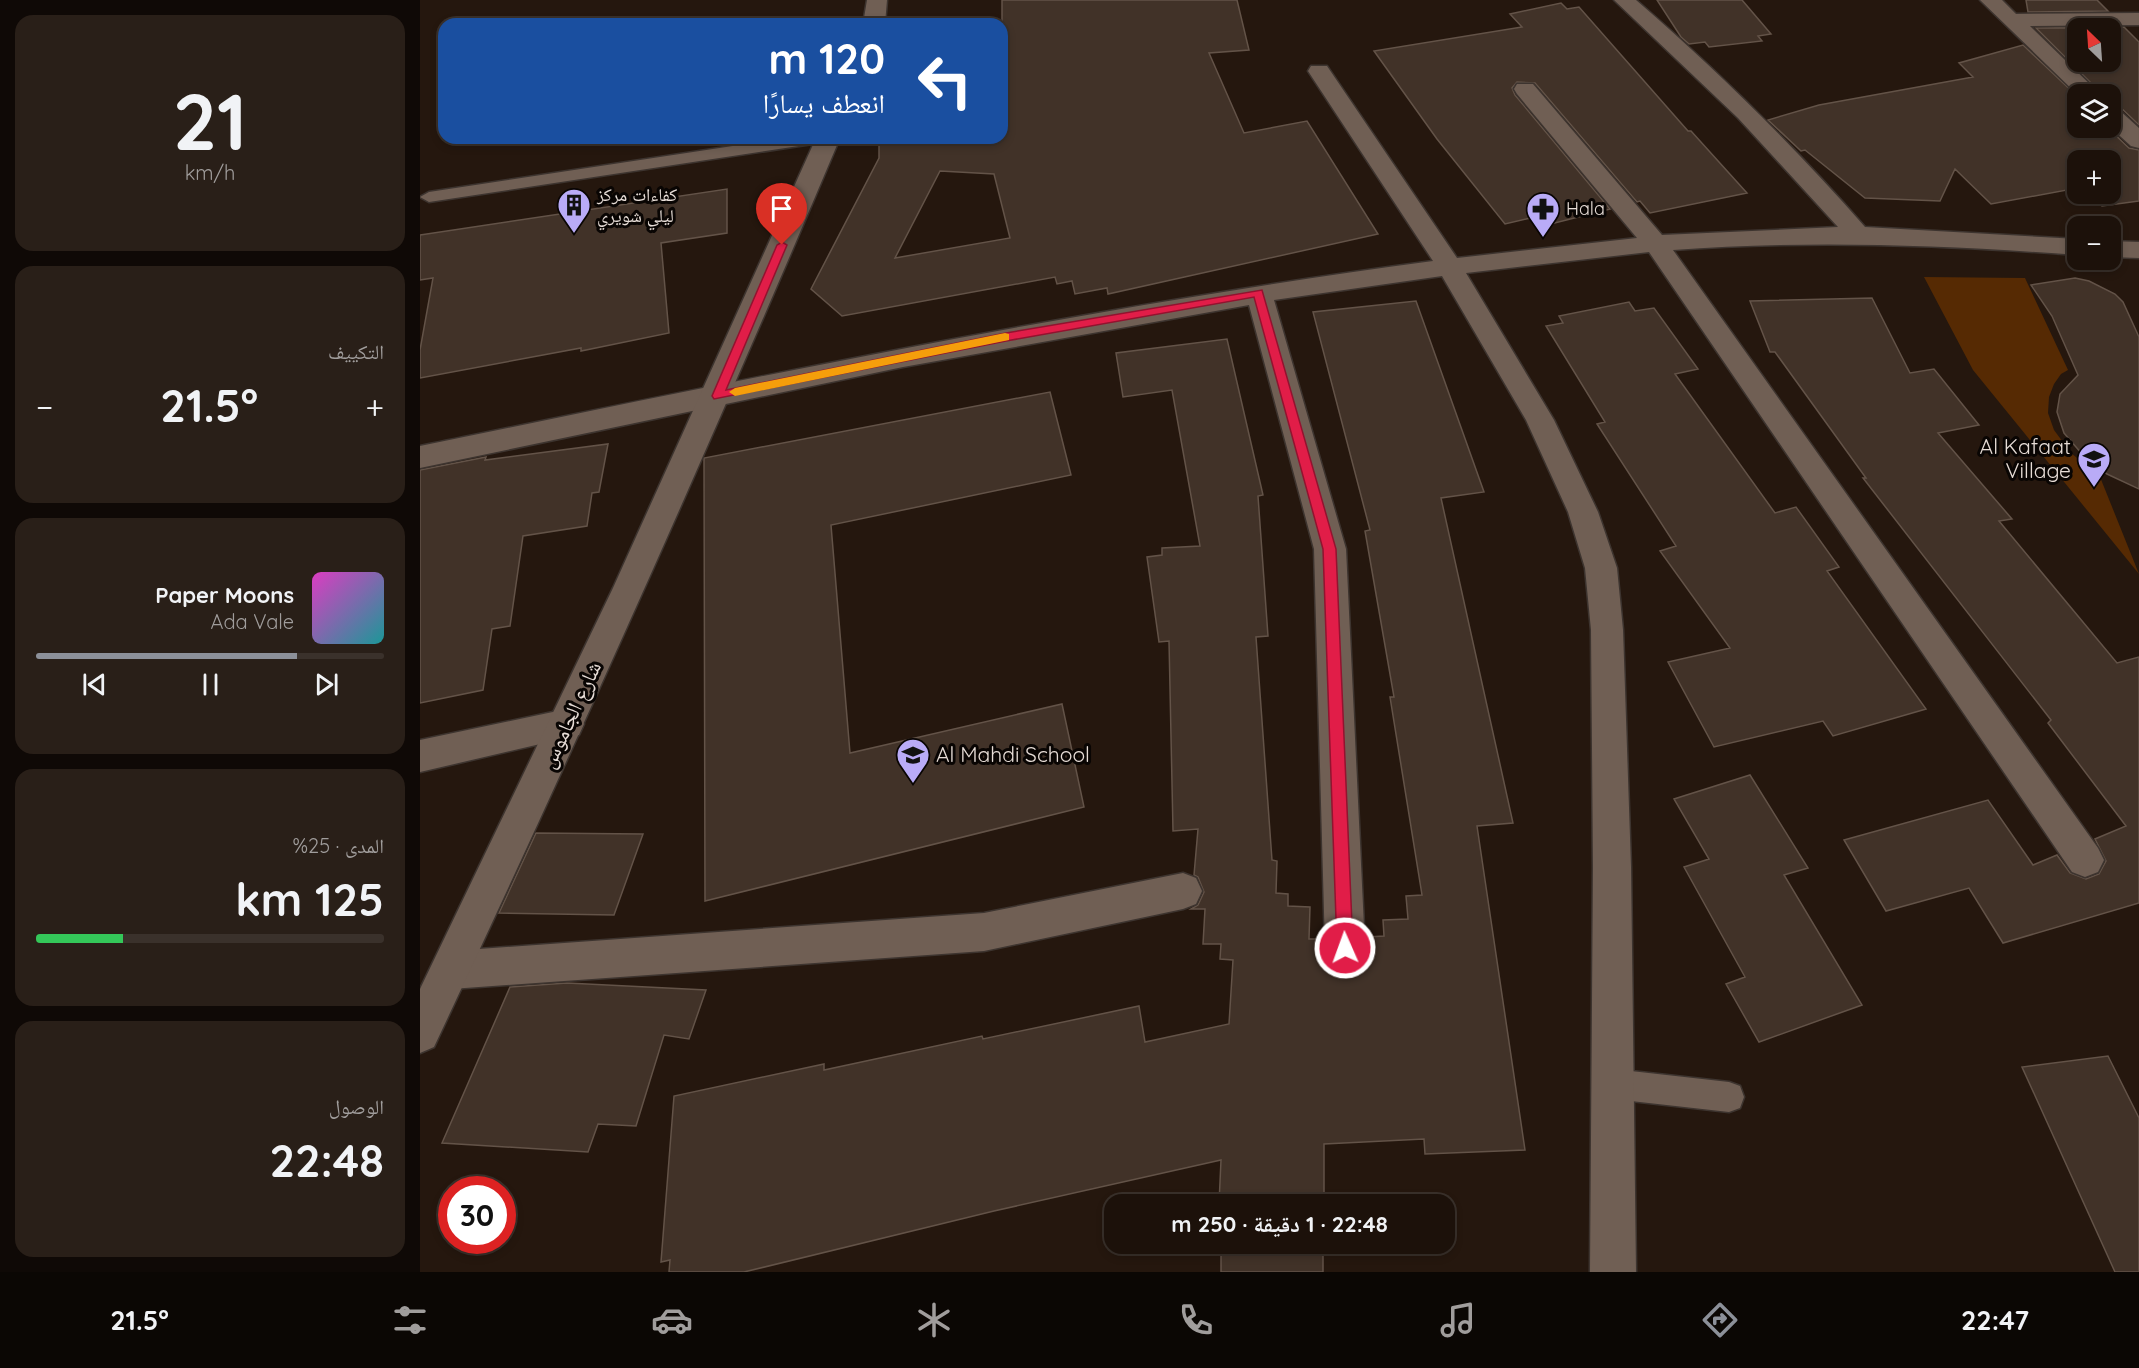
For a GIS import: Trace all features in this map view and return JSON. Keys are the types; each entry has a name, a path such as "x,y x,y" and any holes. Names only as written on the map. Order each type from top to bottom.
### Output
{"street":[{"path":"875,18 877,0"},
{"path":"1624,0 1676,45 1761,128 1822,192 1858,235"},
{"path":"1990,0 2078,84"},
{"path":"2128,0 2139,11"},
{"path":"2011,20 2139,19"},
{"path":"1319,71 1450,267 1540,420 1583,512 1601,568 1607,642 1613,1272"},
{"path":"1525,89 1656,244 2085,860"},
{"path":"2121,124 2139,141"},
{"name":"شارع الجاموس","path":"420,1033 567,724 718,396 825,144"},
{"path":"420,457 1006,337 1259,293 1450,267 1656,244 1858,235 2067,246"},
{"path":"1259,293 1330,549 1345,948"},
{"path":"420,756 567,724"},
{"path":"450,970 984,932 1183,891"}],"lane":[{"path":"429,197 779,144"},
{"path":"1613,1084 1729,1097"}],"shaded area":[{"path":"1924,277 2025,278 2068,370 2061,374 2049,397 2048,413 2054,430 2071,453 2100,477 2139,574 1973,370"}],"building":[{"path":"1002,0 1237,0 1249,50 1209,53 1244,133 1307,121 1378,234 1108,294 1107,288 1075,294 1072,281 1057,284 1055,277 842,316 811,289 879,158 879,144 1008,144 1008,18 1002,18","holes":["940,171 994,174 1010,238 895,258"]},
{"path":"1657,0 1742,0 1771,34 1758,36 1762,41 1709,47 1705,42 1689,44 1681,37"},
{"path":"2026,0 2097,0 2108,11 2028,12"},
{"path":"1561,3 1567,9 1579,7 1688,131 1691,131 1747,193 1650,213 1640,201 1637,202 1535,83 1517,82 1512,88 1515,95 1610,209 1543,226 1535,217 1505,224 1437,139 1374,51 1522,27 1510,14"},
{"path":"2121,27 2124,27 2139,42 2139,125 2121,108 2121,84 2092,84 2080,72 2121,72"},
{"path":"2036,28 2067,28 2067,59"},
{"path":"2023,45 2067,87 2067,138 2118,138 2129,148 2139,150 2139,201 2121,203 2121,150 2067,150 2067,190 1991,204 1955,169 1940,201 1865,198 1805,150 1801,151 1768,120 1819,105 1973,77 1959,63"},
{"path":"727,189 727,233 661,243 669,333 581,351 581,348 420,378 420,350 433,278 420,280 420,235"},
{"path":"2075,278 2089,281 2115,294 2123,302 2139,337 2139,489 2107,474 2082,454 2064,433 2057,412 2060,394 2078,375 2052,316 2031,285"},
{"path":"1872,298 1910,373 1934,369 1979,425 1938,433 2012,519 1999,521 2117,663 2139,657 2139,903 2003,943 1969,888 1886,911 1844,840 1988,800 2033,865 2057,855 2070,873 2086,879 2099,874 2106,861 2095,839 2126,826 2048,723 2051,720 1863,478 1866,478 1775,352 1770,352 1750,301"},
{"path":"1416,301 1484,492 1441,498 1513,823 1477,826 1525,1150 1425,1154 1424,1139 1324,1144 1324,1194 1219,1194 1221,1160 994,1211 744,1272 669,1272 670,1260 661,1262 674,1096 824,1064 824,1070 982,1036 983,1039 1139,1006 1145,1042 1229,1024 1233,960 1220,959 1221,944 1203,944 1205,909 1191,909 1198,905 1204,892 1198,877 1194,875 1198,829 1173,831 1169,641 1159,642 1147,557 1162,555 1162,548 1200,546 1172,390 1123,397 1116,353 1227,339 1263,495 1258,496 1268,636 1256,637 1272,860 1277,861 1276,893 1288,894 1288,906 1310,907 1309,939 1322,939 1323,949 1329,962 1344,969 1361,962 1367,949 1367,937 1384,936 1383,920 1408,919 1406,896 1422,895 1390,697 1394,697 1365,531 1370,530 1313,312"},
{"path":"1629,302 1635,311 1654,308 1698,369 1675,374 1775,513 1796,507 1839,567 1827,571 1926,709 1833,736 1823,721 1714,747 1668,662 1730,648 1660,551 1676,546 1597,424 1605,422 1546,326 1563,323 1559,316"},
{"path":"1050,392 1071,475 831,525 850,753 1062,704 1084,807 705,901 704,458"},
{"path":"608,444 599,492 592,493 587,526 523,536 510,626 492,629 483,690 420,703 420,470 486,457 485,460"},
{"path":"1750,775 1808,868 1784,875 1862,1005 1759,1042 1726,984 1745,977 1684,867 1709,859 1674,799"},
{"path":"536,833 643,834 614,915 499,913"},
{"path":"567,983 706,990 689,1039 664,1035 636,1126 598,1124 588,1152 442,1143 510,987"},
{"path":"2108,1056 2139,1118 2139,1272 2115,1272 2022,1067"},
{"path":"1221,1254 1323,1254 1323,1272 1221,1272"}],"slow traffic":[{"path":"735,392 1005,337"}],"place":[{"name":"كفاءات مركز ليلي شويري","path":"574,234"},
{"name":"Hala","path":"1543,238"},
{"name":"Al Kafaat Village","path":"2094,488"},
{"name":"Al Mahdi School","path":"913,784"}],"route":[{"path":"782,245 718,396 1006,337 1259,293 1330,549 1345,948"}]}
